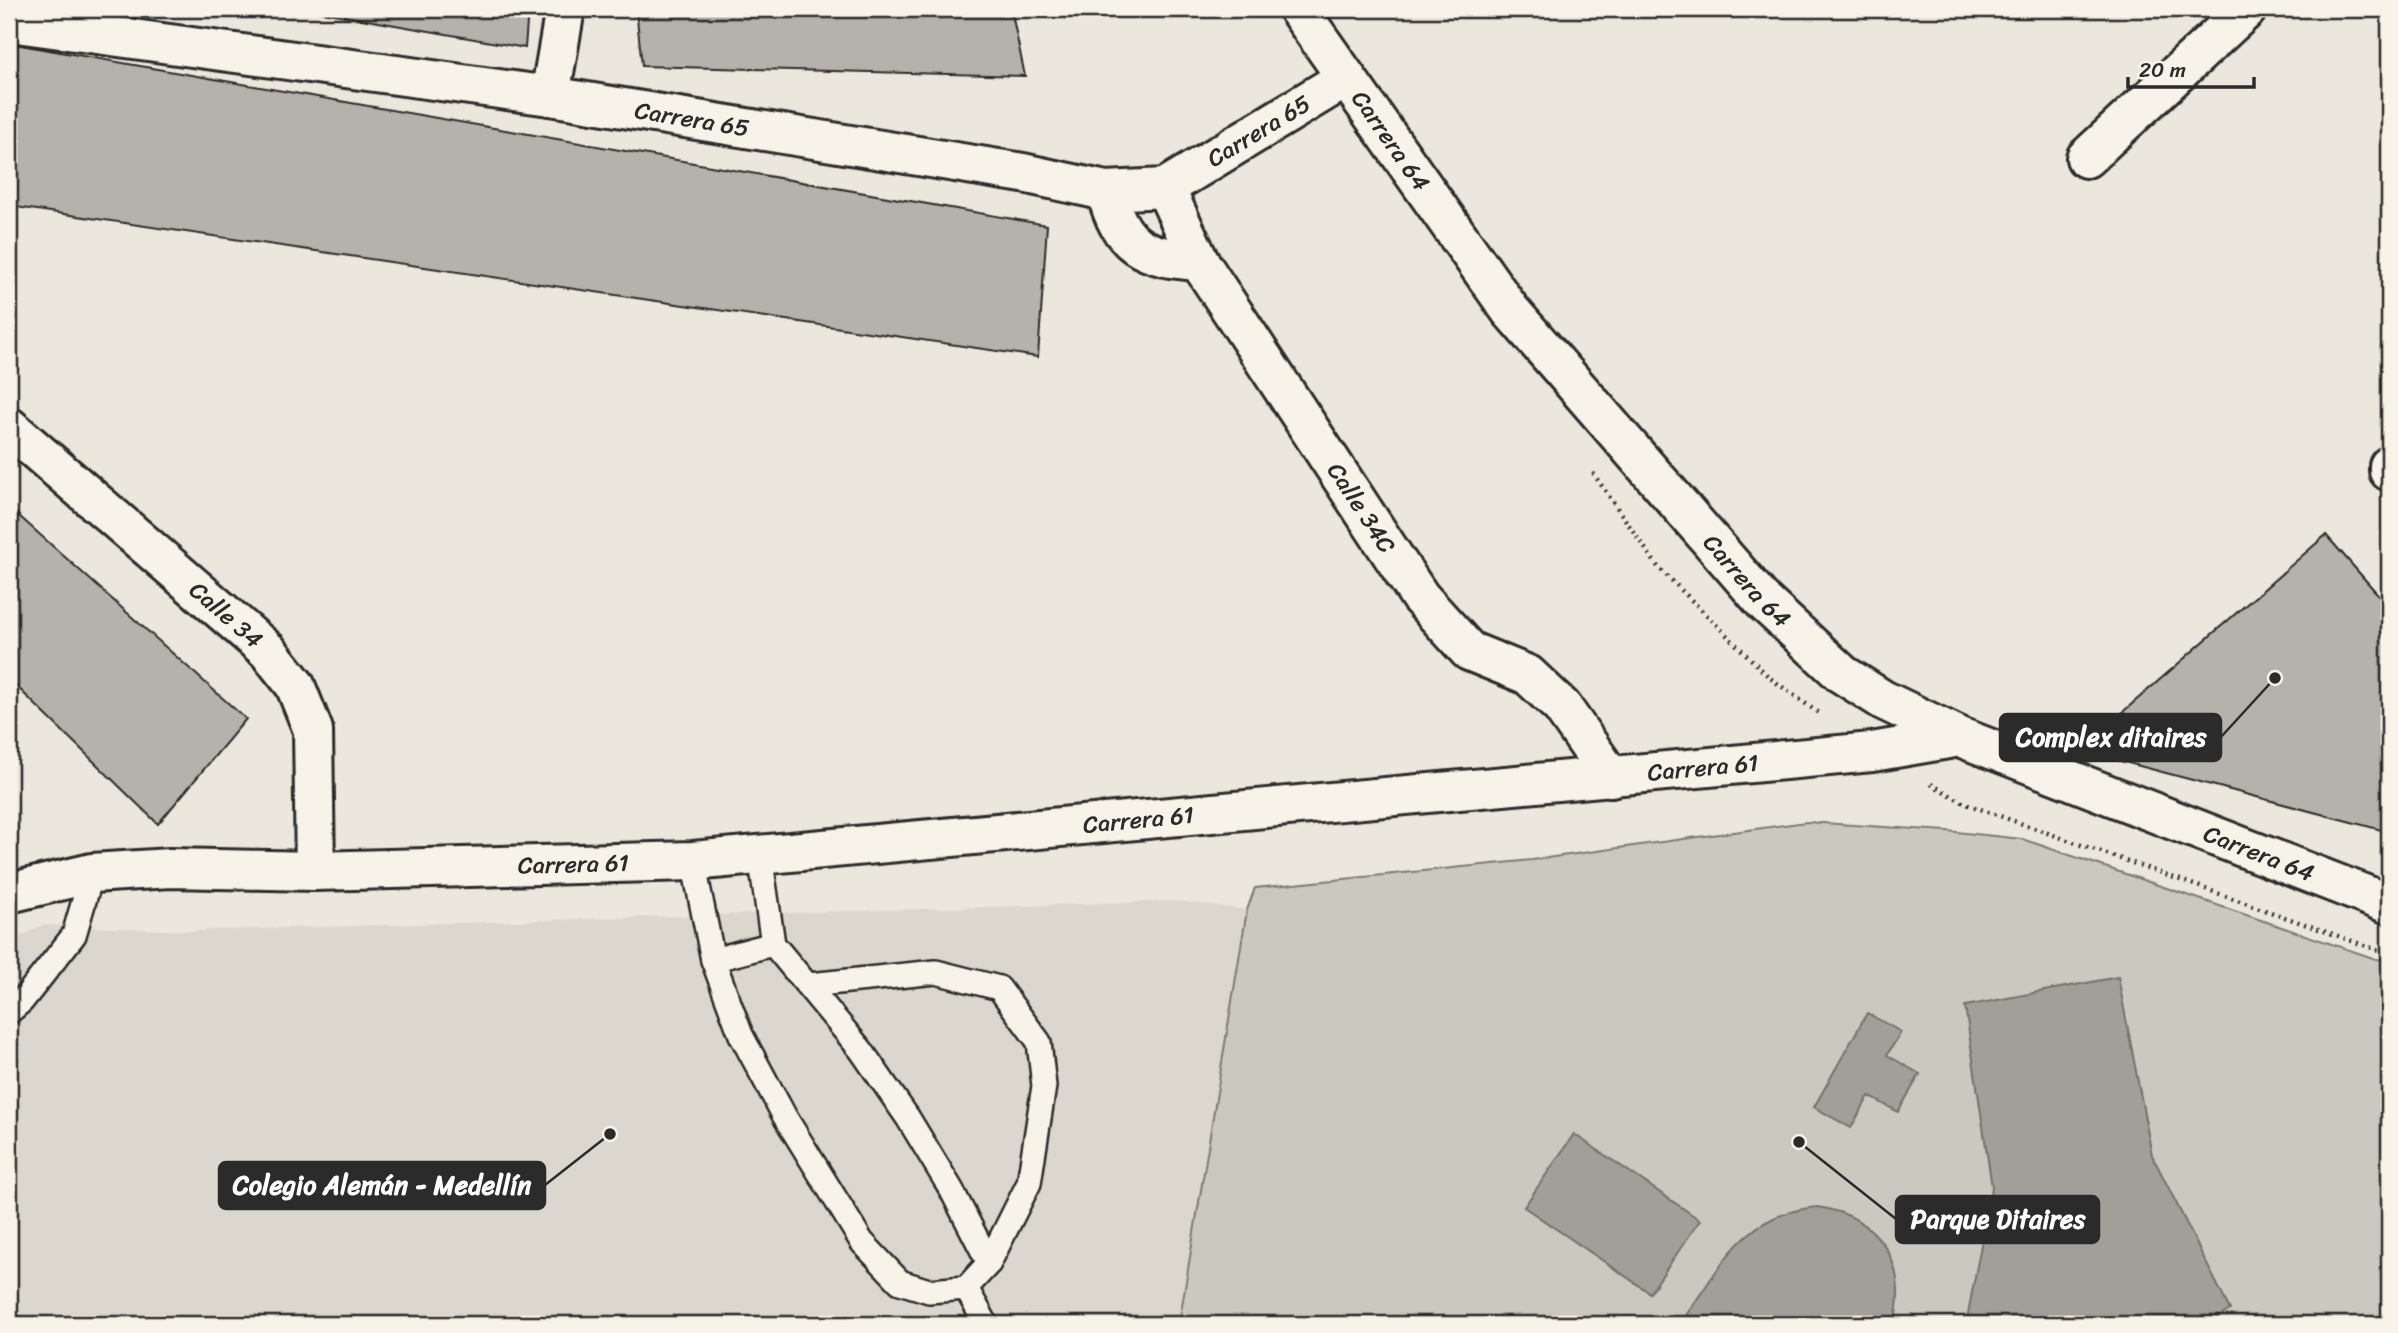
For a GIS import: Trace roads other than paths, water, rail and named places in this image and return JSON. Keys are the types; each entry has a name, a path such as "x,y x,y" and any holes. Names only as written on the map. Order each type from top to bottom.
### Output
{"street":[{"path":"550,96 565,9"},
{"name":"Carrera 64","path":"1298,9 1510,310 1763,601 1842,674 1884,700 1960,737 2389,904"},
{"path":"2086,158 2247,9"},
{"name":"Carrera 65","path":"9,22 550,96 1023,173 1106,191 1165,188 1346,78"},
{"name":"Calle 34C","path":"1165,188 1199,261 1420,597 1469,651 1528,675 1562,706 1611,777"},
{"path":"1106,191 1114,222 1132,244 1165,259 1199,261"},
{"name":"Calle 34","path":"9,427 268,651 295,685 313,730 316,871"},
{"name":"Carrera 61","path":"9,893 92,873 170,868 316,871 693,861 1872,752 1960,737"}],"lane":[{"path":"760,855 773,944 861,1050 908,1118 951,1189 989,1263"},
{"path":"693,861 713,960 741,1035 785,1117 862,1242 900,1282 929,1290 965,1288 989,1263 1029,1183 1044,1086 1039,1042 999,989 936,972 809,985"},
{"path":"9,1012 22,1001 74,935 92,873"},
{"path":"713,960 773,944"},
{"path":"965,1288 986,1324"}],"place":[{"name":"Complex ditaires","path":"2275,678"},
{"name":"Colegio Alemán - Medellín","path":"610,1134"},
{"name":"Parque Ditaires","path":"1799,1142"}]}
